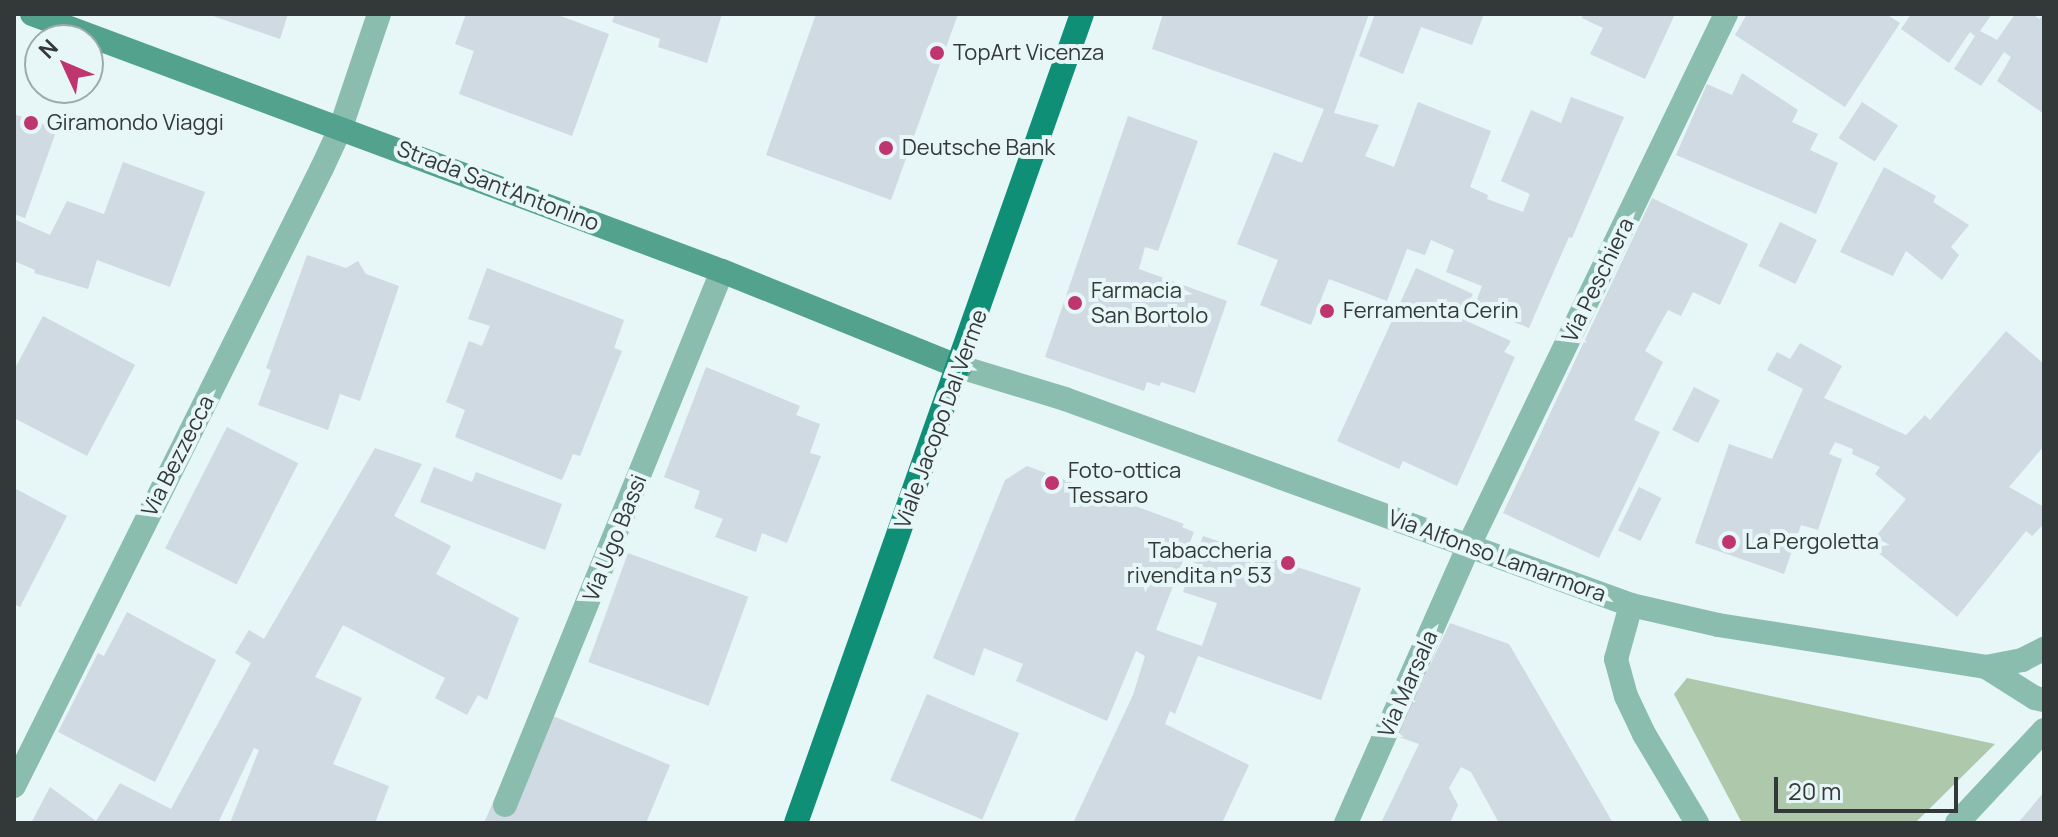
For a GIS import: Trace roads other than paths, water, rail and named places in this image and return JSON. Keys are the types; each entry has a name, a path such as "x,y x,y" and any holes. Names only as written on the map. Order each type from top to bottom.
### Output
{"main road":[{"name":"Strada Sant'Antonino","path":"32,14 722,271 960,367"},
{"name":"Viale Jacopo Dal Verme","path":"796,823 960,367 1082,14"}],"street":[{"name":"Via Bezzecca","path":"14,786 341,127 379,14"},
{"name":"Via Peschiera","path":"1469,545 1726,14"},
{"name":"Via Ugo Bassi","path":"505,805 722,271"},
{"name":"Via Alfonso Lamarmora","path":"960,367 1065,399 1631,605 1718,625 1986,667 2035,698 2044,700"},
{"name":"Via Marsala","path":"1346,823 1469,545"},
{"path":"1631,605 1616,659 1626,696 1644,734 1697,823"},
{"path":"1986,667 2022,660 2044,649"},
{"path":"1957,823 2044,730"}],"place":[{"name":"TopArt Vicenza","path":"937,53"},
{"name":"Giramondo Viaggi","path":"31,123"},
{"name":"Deutsche Bank","path":"886,148"},
{"name":"Farmacia San Bortolo","path":"1075,303"},
{"name":"Ferramenta Cerin","path":"1327,311"},
{"name":"Foto-ottica Tessaro","path":"1052,483"},
{"name":"La Pergoletta","path":"1729,542"},
{"name":"Tabaccheria rivendita n° 53","path":"1288,563"}]}
